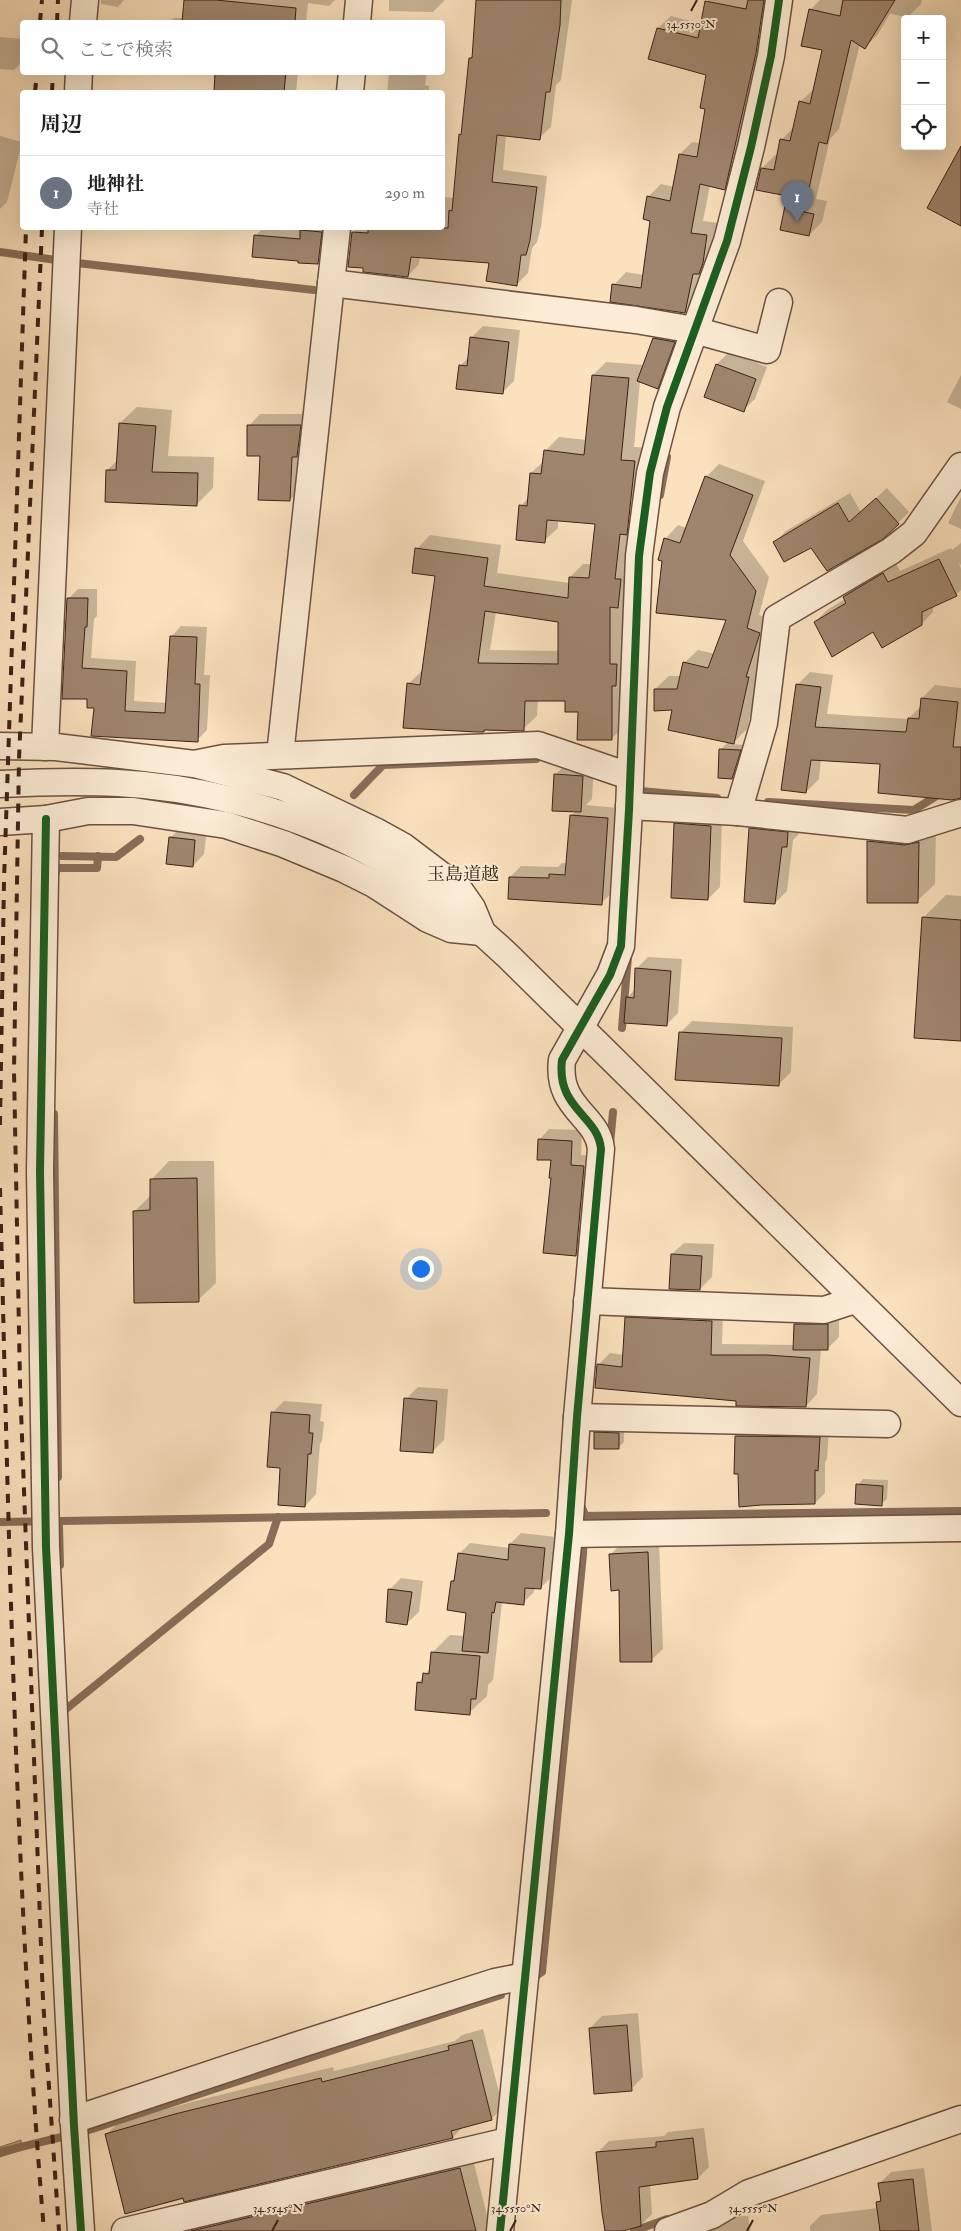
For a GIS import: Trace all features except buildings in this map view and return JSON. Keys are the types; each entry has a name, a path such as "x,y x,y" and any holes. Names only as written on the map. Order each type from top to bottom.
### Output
{"street":[{"path":"83,20 85,0"},
{"path":"357,20 359,0"},
{"path":"500,2231 525,1976 580,1534 585,1417 595,1301 600,1143 598,1137 569,1100 560,1072 562,1060 610,975 621,946 629,806 639,556 650,473 667,407 727,241 767,74 779,0"},
{"path":"78,90 80,75"},
{"path":"350,90 352,75"},
{"path":"44,746 68,230"},
{"path":"280,756 337,230"},
{"path":"332,283 636,320 694,330 766,350 779,302"},
{"path":"738,812 764,724 777,618 892,551 914,533 961,466"},
{"path":"194,764 224,758 538,745 629,776"},
{"path":"0,746 44,746 194,764 283,787 375,830 404,847 458,888 472,908 482,932"},
{"path":"0,784 118,783 211,796 255,806 345,840 384,861 428,890 482,932 581,1026 855,1300 961,1403"},
{"path":"629,806 738,812 907,830 961,813"},
{"path":"0,822 46,819 88,811 133,811 226,825 307,853 344,869 374,884 428,919 451,929 482,932"},
{"path":"46,819 40,1171 45,1512 78,2124 81,2231"},
{"path":"595,1301 824,1310 855,1300"},
{"path":"585,1417 887,1424"},
{"path":"580,1534 961,1528"},
{"path":"78,2124 307,2042 495,1982 525,1976"},
{"path":"668,2231 712,2215 749,2193 961,2119"},
{"path":"124,2231 508,2141"}],"shaded area":[{"path":"21,2140 22,2150 0,2157 0,2147"}],"waterway":[{"path":"0,252 77,263 314,290"},
{"path":"660,495 667,457"},
{"path":"354,795 383,765 536,759"},
{"path":"641,791 717,798"},
{"path":"768,802 914,810 941,793 961,792"},
{"path":"62,856 116,857 140,839"},
{"path":"55,876 57,868 97,868 98,856"},
{"path":"622,1028 628,957"},
{"path":"610,1144 613,1112"},
{"path":"54,1114 58,1477"},
{"path":"536,1976 542,1972 583,1554 585,1515 581,1505"},
{"path":"581,1516 961,1511"},
{"path":"0,1522 546,1513"},
{"path":"60,1714 269,1544 278,1517"},
{"path":"59,1526 60,1565"},
{"path":"0,2152 86,2131 501,1995"},
{"path":"634,2231 667,2219"}],"railway":[{"path":"40,20 42,0"},
{"path":"57,20 58,0"},
{"path":"35,90 37,75"},
{"path":"52,90 53,75"},
{"path":"0,1125 4,881 26,230"},
{"path":"42,230 19,759 14,1071 20,1383 43,2000 59,2231"},
{"path":"0,1188 10,1579 20,1840 26,1971 44,2231"}],"cycle path":[{"path":"500,2231 569,1534 577,1417 601,1149 593,1128 571,1101 565,1090 562,1076 562,1060 610,975 621,946 629,810 639,556 650,473 667,407 727,241 751,147 771,56 779,0"},
{"path":"46,819 40,1171 46,1547 74,2126 81,2231"}],"place":[{"name":"地神社","path":"797,222"}],"district":[{"name":"玉島道越","path":"463,874"}]}
